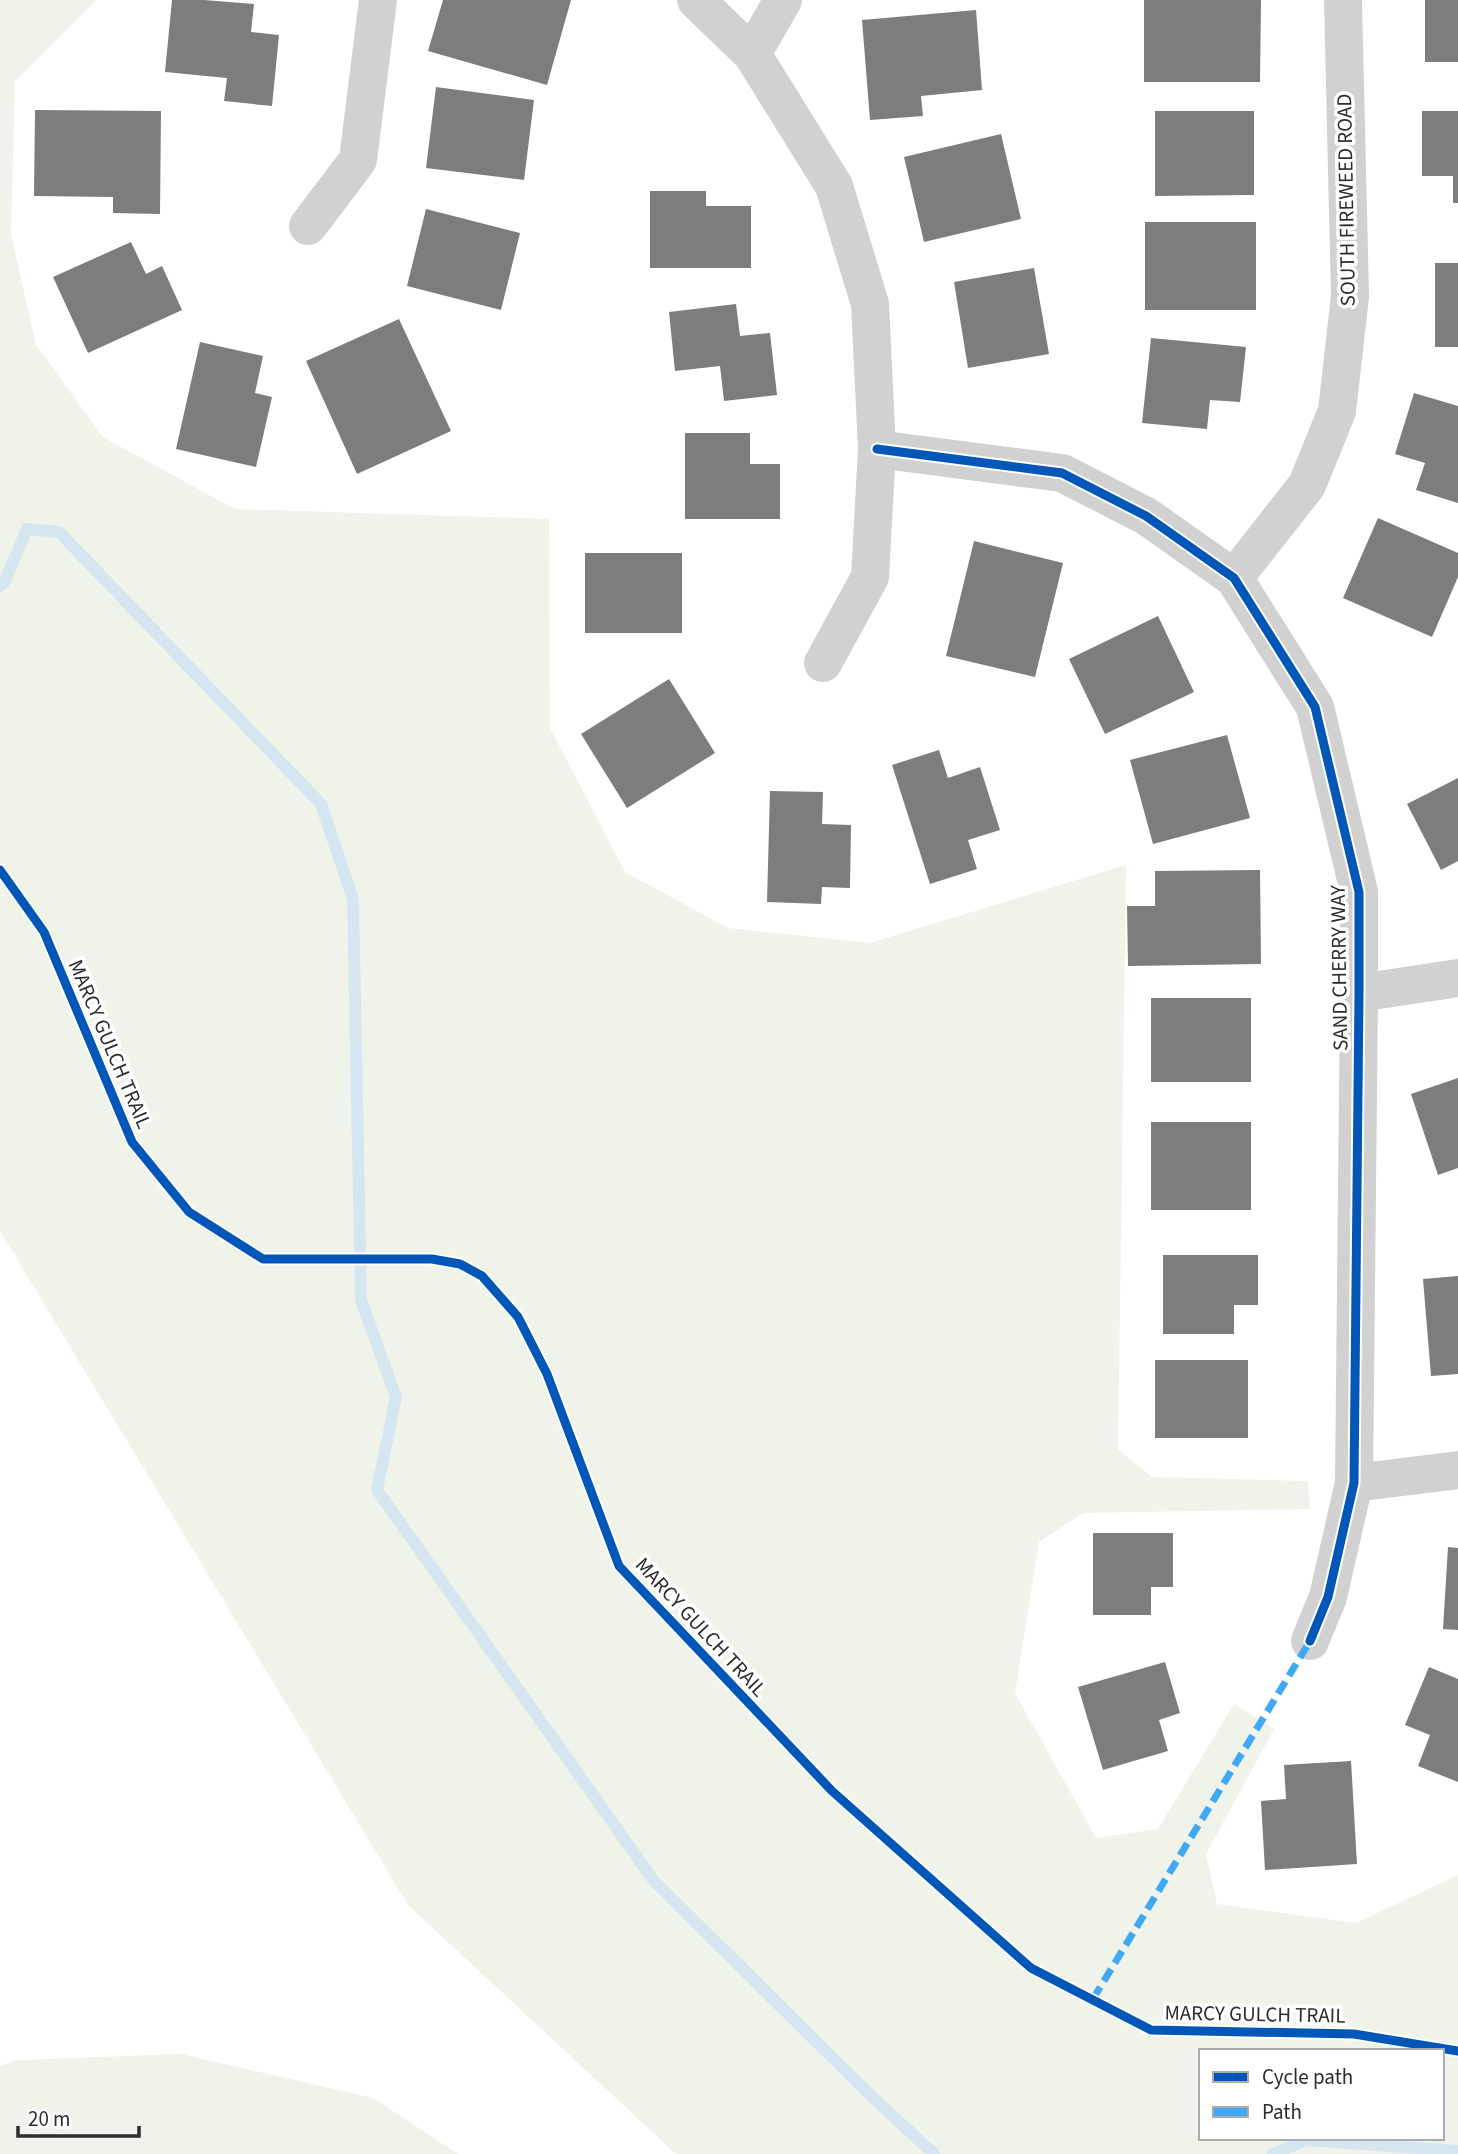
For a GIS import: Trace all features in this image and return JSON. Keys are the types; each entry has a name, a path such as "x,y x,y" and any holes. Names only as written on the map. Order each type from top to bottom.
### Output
{"street":[{"path":"308,226 358,160 378,0"},
{"path":"696,0 752,54 834,186 870,304 877,449 870,577 822,663"},
{"path":"752,54 783,0"},
{"name":"SOUTH FIREWEED ROAD","path":"1234,578 1307,485 1337,411 1350,296 1343,0"},
{"name":"SAND CHERRY WAY","path":"877,449 1062,473 1146,516 1234,578 1315,707 1359,892 1359,993 1354,1483 1328,1597 1310,1641"},
{"path":"1359,993 1458,978"},
{"path":"1354,1483 1458,1470"}],"shaded area":[{"path":"0,0 96,0 15,81 11,234 36,345 103,437 235,509 549,519 550,728 625,872 728,928 870,943 1126,865 1118,1449 1152,1477 1308,1481 1310,1509 1083,1513 1039,1542 1015,1693 1096,1838 1158,1829 1234,1704 1274,1729 1206,1854 1217,1904 1356,1923 1458,1875 1458,2154 676,2154 408,1905 0,1231"},
{"path":"181,2054 373,2098 458,2154 0,2154 0,2066 17,2060"}],"building":[{"path":"172,0 254,4 251,32 279,35 272,106 224,101 227,78 165,72"},
{"path":"443,0 571,0 547,85 428,51"},
{"path":"1144,0 1261,0 1260,82 1144,82"},
{"path":"1425,0 1458,0 1458,62 1425,62"},
{"path":"976,10 982,90 921,96 923,116 870,120 862,20"},
{"path":"436,87 534,100 524,180 426,168"},
{"path":"35,110 161,111 160,214 113,213 113,197 34,196"},
{"path":"1155,111 1254,111 1254,195 1155,196"},
{"path":"1422,111 1458,111 1458,203 1453,203 1453,176 1422,176"},
{"path":"1001,134 1021,219 924,242 904,157"},
{"path":"650,191 706,191 706,206 751,206 751,268 650,268"},
{"path":"426,209 520,233 501,310 407,286"},
{"path":"1145,222 1256,222 1256,310 1145,310"},
{"path":"131,242 146,274 162,266 182,310 88,353 53,277"},
{"path":"1435,263 1458,263 1458,347 1435,347"},
{"path":"1034,268 1049,354 968,368 954,282"},
{"path":"736,304 740,336 770,333 777,395 724,401 720,366 675,371 669,312"},
{"path":"399,319 451,431 357,474 306,361"},
{"path":"1151,338 1246,347 1240,402 1210,400 1207,429 1142,423"},
{"path":"200,342 263,356 255,393 272,397 256,467 176,449"},
{"path":"1414,393 1458,406 1458,503 1416,490 1425,463 1395,454"},
{"path":"685,433 750,433 750,464 780,464 780,519 685,519"},
{"path":"1378,518 1458,553 1458,577 1432,637 1343,598"},
{"path":"974,541 1063,563 1035,677 946,656"},
{"path":"585,553 682,553 682,633 585,633"},
{"path":"1158,616 1194,692 1105,734 1069,659"},
{"path":"669,679 715,753 627,808 581,734"},
{"path":"1227,735 1250,818 1153,844 1130,760"},
{"path":"939,750 948,778 980,767 1000,830 968,840 977,869 930,884 892,765"},
{"path":"1458,778 1458,861 1441,870 1407,804"},
{"path":"770,791 823,792 822,824 851,825 850,888 822,887 821,904 767,902"},
{"path":"1260,870 1261,964 1128,966 1127,906 1155,906 1155,871"},
{"path":"1151,998 1251,998 1251,1082 1151,1082"},
{"path":"1458,1078 1458,1168 1438,1175 1411,1094"},
{"path":"1151,1122 1251,1122 1251,1210 1151,1210"},
{"path":"1163,1255 1258,1255 1258,1305 1234,1305 1234,1334 1163,1334"},
{"path":"1458,1276 1458,1374 1431,1376 1423,1279"},
{"path":"1155,1360 1248,1360 1248,1438 1155,1438"},
{"path":"1093,1533 1173,1533 1173,1587 1151,1587 1151,1615 1093,1615"},
{"path":"1448,1547 1458,1548 1458,1630 1443,1629"},
{"path":"1165,1662 1180,1713 1159,1720 1168,1751 1103,1770 1078,1687"},
{"path":"1429,1667 1458,1679 1458,1782 1418,1766 1430,1735 1405,1725"},
{"path":"1351,1761 1357,1864 1265,1870 1261,1801 1286,1799 1284,1765"}],"waterway":[{"path":"0,586 4,583 27,529 59,532 321,804 353,899 361,1300 396,1397 377,1490 654,1881 867,2092 934,2154"},
{"path":"1273,2154 1306,2140 1458,2151"}],"marked path":[{"path":"1093,1999 1310,1641"}],"cycle path":[{"path":"877,449 1062,473 1146,516 1234,578 1315,707 1359,892 1359,993 1354,1483 1328,1597 1310,1641"},
{"name":"MARCY GULCH TRAIL","path":"0,870 44,932 132,1142 189,1212 263,1259 432,1259 460,1264 482,1276 518,1317 547,1374 619,1566 832,1791 1031,1968 1151,2030 1354,2034 1458,2051"}]}
